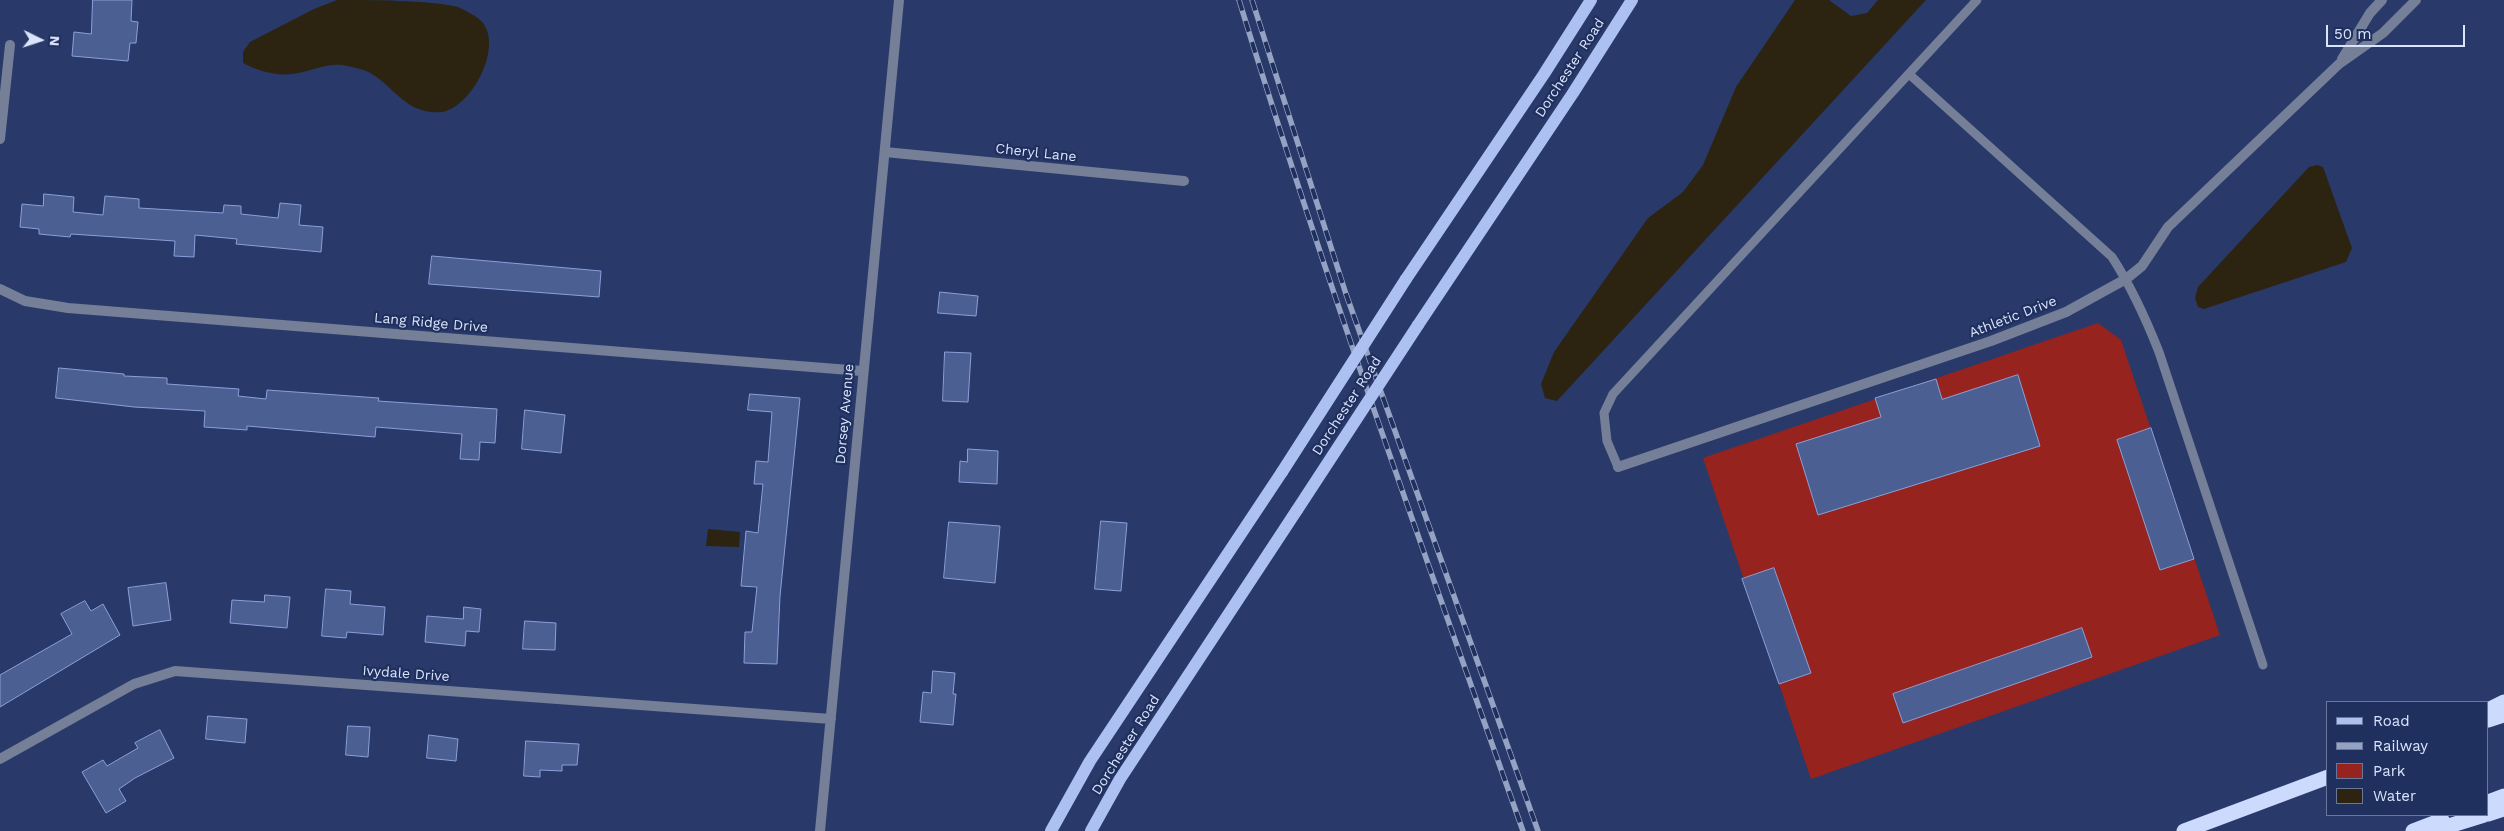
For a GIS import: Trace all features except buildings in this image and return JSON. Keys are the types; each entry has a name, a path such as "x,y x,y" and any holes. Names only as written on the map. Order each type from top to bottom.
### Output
{"highway":[{"path":"2489,710 2504,702"},
{"path":"2489,720 2504,715"},
{"path":"2184,831 2326,778"},
{"path":"2489,802 2504,796"},
{"path":"2489,813 2504,808"},
{"path":"2413,831 2452,816"},
{"path":"2433,831 2480,816"}],"main road":[{"name":"Dorchester Road","path":"1052,831 1090,761 1591,0"},
{"name":"Dorchester Road","path":"1091,831 1120,779 1418,325 1573,93 1632,0"}],"street":[{"name":"Dorsey Avenue","path":"820,831 862,371 899,0"},
{"name":"Athletic Drive","path":"2339,64 2370,13 2382,0"},
{"name":"Athletic Drive","path":"1618,467 1992,341 2066,312 2126,279 2142,266 2168,227 2339,64 2382,32 2416,0"},
{"path":"0,140 10,45"},
{"name":"Cheryl Lane","path":"885,152 1184,181"},
{"name":"Lang Ridge Drive","path":"0,289 25,301 68,308 862,371"},
{"name":"Ivydale Drive","path":"0,759 134,684 175,671 831,719"}],"lane":[{"path":"1618,467 1607,441 1604,414 1613,394 1977,0"},
{"path":"1909,74 2112,258 2126,279 2142,308 2159,352 2263,665"}],"green space":[{"path":"2098,323 2121,340 2220,635 1811,779 1703,458"}],"water":[{"path":"337,0 432,3 458,7 475,16 483,23 488,34 489,46 487,60 475,86 456,106 444,112 431,112 413,107 372,74 358,68 331,65 298,73 277,74 256,69 243,63 243,52 250,42 314,9"},
{"path":"1795,0 1829,0 1851,16 1867,13 1878,0 1926,0 1557,401 1545,398 1541,384 1554,352 1648,218 1683,192 1703,165 1736,87"},
{"path":"2317,165 2323,167 2352,248 2346,262 2204,309 2198,307 2195,298 2198,287 2309,167"},
{"path":"708,529 740,532 739,547 706,546"}],"railway":[{"path":"1239,0 1341,313 1523,831"},
{"path":"1252,0 1346,294 1538,831"}]}
